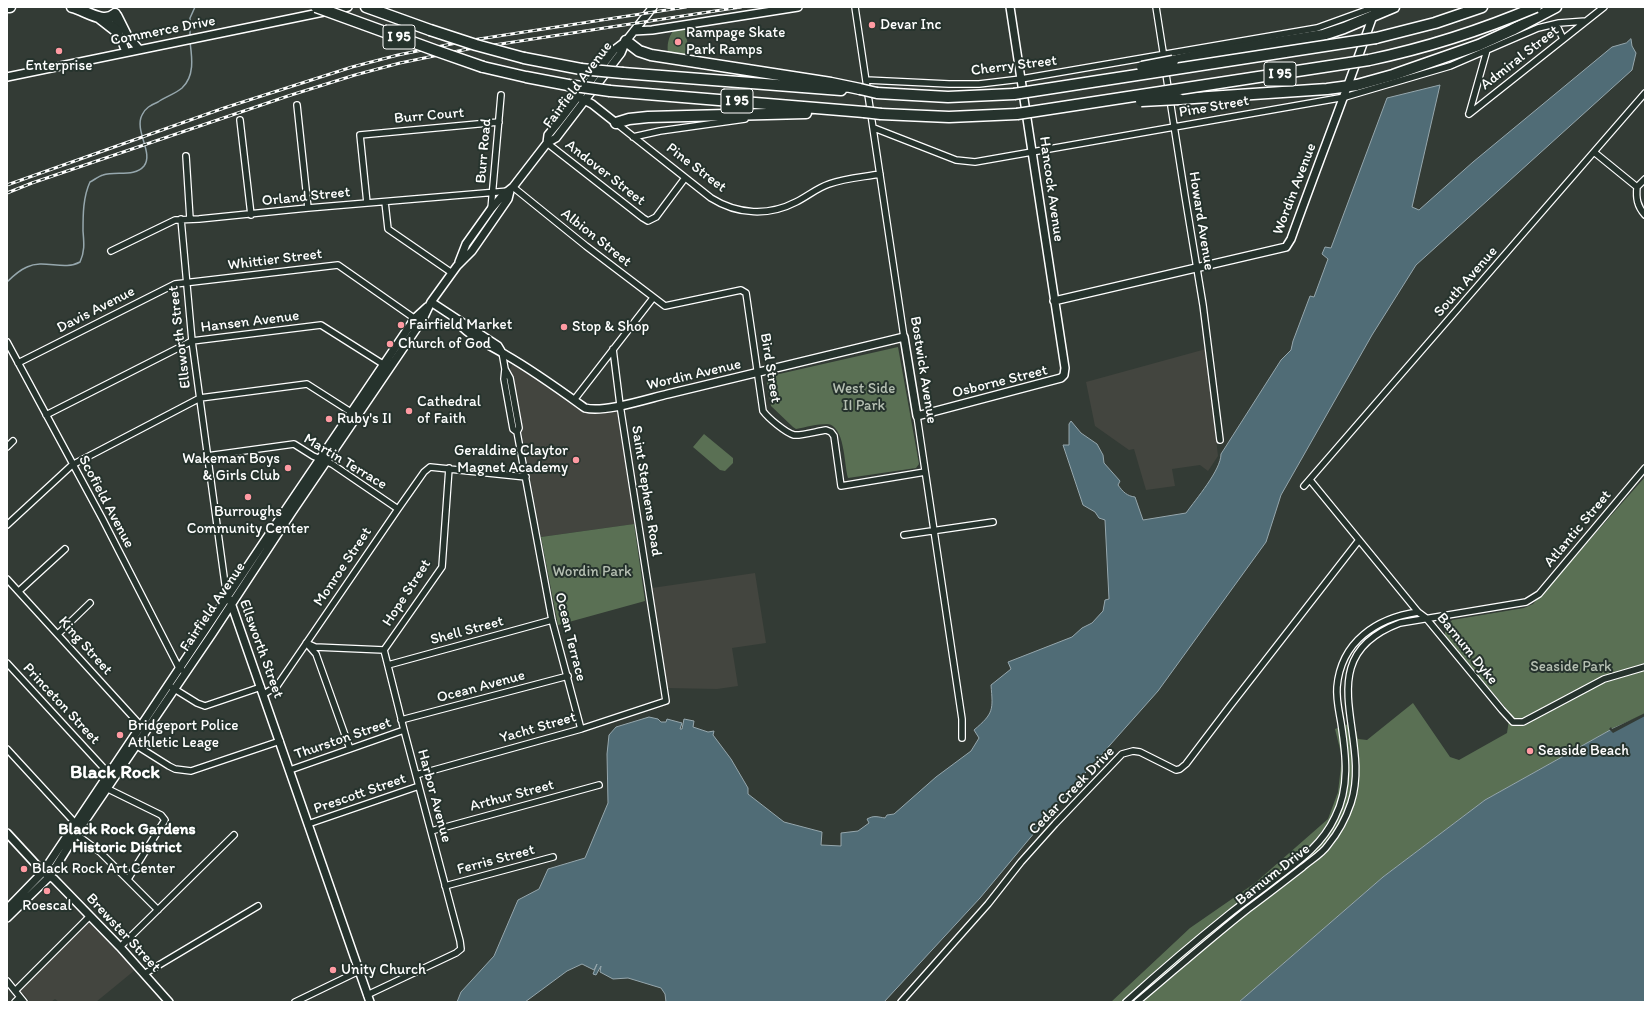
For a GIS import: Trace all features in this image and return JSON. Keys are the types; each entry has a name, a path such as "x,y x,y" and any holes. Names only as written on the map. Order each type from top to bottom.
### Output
{"highway":[{"path":"72,7 96,16 108,18 115,11"},
{"name":"I 95","path":"316,7 437,52 483,66 568,86 610,91 881,114 949,118 1017,114 1388,56 1463,35 1536,7"},
{"name":"I 95","path":"366,7 471,43 524,58 581,69 948,98 1014,94 1376,38 1435,23 1482,7"},
{"path":"1135,76 1142,67 1173,60 1323,35 1344,28 1375,10 1394,7"},
{"path":"1100,102 1179,99 1348,86 1393,74 1462,51 1507,33 1556,7"},
{"path":"96,16 118,32"},
{"path":"626,41 638,51 651,55 823,82 860,90"},
{"path":"616,123 629,119 660,117 776,112 864,112"}],"street":[{"name":"Commerce Drive","path":"7,76 348,7"},
{"name":"Fairfield Avenue","path":"7,909 43,872 76,829 171,687 186,672 231,603 243,579 354,414 457,266 472,251 508,199 512,189 547,143 548,135 581,99 614,50 626,41 652,7"},
{"path":"634,31 798,7"},
{"name":"Bostwick Avenue","path":"855,7 904,337 935,531 962,719 962,738"},
{"name":"Hancock Avenue","path":"1010,7 1065,368 1064,375"},
{"name":"Howard Avenue","path":"1156,7 1209,345 1220,440"},
{"name":"Admiral Street","path":"1487,50 1469,114 1604,7"},
{"name":"Cherry Street","path":"866,80 979,84 1021,79 1317,28 1375,10"},
{"name":"Wordin Avenue","path":"1054,301 1286,247 1291,239 1314,175 1345,97 1375,10"},
{"path":"115,11 118,32 126,52"},
{"path":"115,11 128,36 139,49"},
{"name":"Pine Street","path":"874,128 956,160 975,162 1345,97 1450,66 1538,28 1586,22"},
{"path":"1553,25 1558,28 1563,39"},
{"name":"South Avenue","path":"1304,486 1645,93"},
{"name":"Burr Road","path":"491,210 501,95"},
{"name":"Pine Street","path":"581,99 592,104 685,178 718,202 739,210 760,212 783,208 830,183 880,174"},
{"path":"296,105 308,208"},
{"path":"633,137 762,117"},
{"path":"240,120 251,215"},
{"name":"Burr Court","path":"367,203 360,135 499,122"},
{"name":"Andover Street","path":"547,143 648,221 656,217 685,178"},
{"path":"1594,152 1637,186"},
{"path":"186,156 190,219"},
{"path":"1645,179 1637,186 1636,198 1639,208 1645,215"},
{"name":"Fairfield Avenue","path":"457,266 466,244 503,195 512,189"},
{"name":"Orland Street","path":"111,251 175,220 181,219 251,215 308,208 493,192 512,189"},
{"name":"Albion Street","path":"512,189 665,306"},
{"path":"385,202 388,229 452,273"},
{"name":"Ellsworth Street","path":"181,219 192,341 225,584 368,998"},
{"name":"Whittier Street","path":"186,283 338,265 418,321"},
{"name":"Davis Avenue","path":"18,363 174,284 186,283"},
{"name":"Bird Street","path":"665,306 741,290 746,293 764,411 766,415 794,435 826,430 831,432 834,436 841,486 926,472"},
{"path":"574,400 653,298"},
{"name":"Wordin Avenue","path":"431,302 454,318 459,325 485,344 502,352 586,408 593,410 758,373 904,337"},
{"name":"Hansen Avenue","path":"46,415 192,341 321,325 387,367"},
{"name":"Scofield Avenue","path":"7,342 72,465 106,525 179,668"},
{"name":"Saint Stephens Road","path":"614,349 620,405 666,701"},
{"name":"Ocean Terrace","path":"502,352 505,369 510,378 519,428 517,432 552,620 581,729"},
{"name":"Osborne Street","path":"917,416 1058,380 1064,375"},
{"path":"7,525 72,465 200,398 307,384 354,414"},
{"path":"7,447 13,442"},
{"name":"Martin Terrace","path":"207,456 294,444 398,509"},
{"name":"Monroe Street","path":"171,687 197,703 205,706 277,686 424,472 430,467 449,468"},
{"path":"449,468 526,477"},
{"name":"Hope Street","path":"306,643 315,647 384,650 442,566 449,468"},
{"name":"Atlantic Street","path":"1526,602 1538,594 1645,468"},
{"name":"Barnum Dyke","path":"1310,480 1418,612 1426,618 1512,722 1523,722 1604,680 1645,667"},
{"path":"904,535 993,522"},
{"name":"Cedar Creek Drive","path":"901,1002 988,904 1021,862 1122,754 1133,751 1140,752 1176,770 1180,769 1186,764 1359,540"},
{"path":"19,591 65,549"},
{"name":"King Street","path":"7,579 143,728"},
{"name":"Fairfield Avenue","path":"171,687 179,668 228,595 243,579"},
{"name":"Barnum Drive","path":"1137,1002 1230,923 1327,846 1342,823 1351,803 1354,790 1355,748 1349,708 1348,681 1354,660 1365,644 1373,636 1400,623 1526,602"},
{"path":"58,634 90,603"},
{"name":"Barnum Drive","path":"1126,1002 1222,920 1296,864 1316,846 1335,817 1346,783 1347,772 1337,686 1344,661 1355,644 1367,631 1380,622 1400,615 1418,612"},
{"name":"Shell Street","path":"388,665 552,620"},
{"path":"306,643 316,654 350,749"},
{"name":"Harbor Avenue","path":"368,998 456,953 461,949 460,940 418,786 384,650"},
{"name":"Princeton Street","path":"7,663 111,777"},
{"path":"179,668 186,672"},
{"name":"Ocean Avenue","path":"401,720 568,676"},
{"name":"Yacht Street","path":"416,774 581,729 666,701"},
{"path":"1339,710 1349,708"},
{"path":"1342,730 1352,729"},
{"name":"Thurston Street","path":"290,770 404,730"},
{"path":"133,744 175,769 192,771 280,741"},
{"path":"7,749 76,829 158,910"},
{"name":"Arthur Street","path":"431,831 599,785"},
{"name":"Prescott Street","path":"308,824 418,786"},
{"path":"104,787 161,815 165,820 128,879"},
{"name":"Fairfield Avenue","path":"7,918 50,876 76,829"},
{"name":"Brewster Street","path":"7,833 43,872 50,876 120,947 169,1002"},
{"path":"120,947 234,836"},
{"name":"Ferris Street","path":"446,886 553,857"},
{"path":"144,974 258,906"},
{"path":"15,991 90,916"},
{"path":"296,1002 359,971"},
{"path":"7,981 22,1000 15,1002"}],"shaded area":[{"path":"1206,349 1218,456 1208,471 1200,465 1172,469 1175,486 1146,490 1134,449 1129,450 1095,426 1086,382"},
{"name":"Geraldine Claytor Magnet Academy","path":"512,365 516,365 574,406 578,406 588,413 596,414 610,411 612,409 618,411 634,524 541,537 510,370"},
{"path":"755,573 766,643 732,648 738,686 717,689 667,688 652,588"},
{"path":"88,921 135,970 96,1002 59,1002 55,999 51,1002 30,1002 20,991"}],"green space":[{"name":"Rampage Skate Park Ramps","path":"685,29 690,57 668,53 668,42 673,31"},
{"name":"West Side II Park","path":"898,347 919,464 916,468 848,478 843,446 837,431 833,426 827,424 796,429 793,427 771,406 766,377"},
{"path":"704,434 733,458 733,463 725,471 720,470 693,447"},
{"name":"Seaside Park","path":"1645,477 1645,715 1612,729 1485,800 1383,877 1239,1002 1111,1002 1190,928 1255,883 1328,819 1338,792 1342,757 1335,729 1354,722 1358,739 1367,740 1413,703 1450,757 1459,760 1507,733 1510,713 1445,636 1445,628 1452,620 1524,608 1533,604"},
{"name":"Wordin Park","path":"634,524 645,601 558,625 541,537"}],"water":[{"path":"1631,39 1632,46 1636,53 1632,70 1416,265 1372,335 1281,495 1266,542 1158,691 1070,790 980,898 884,1002 666,1002 665,994 661,988 628,978 613,979 600,972 601,966 596,975 593,974 597,964 594,970 582,964 567,971 525,1002 457,1002 461,992 494,956 518,900 539,889 548,869 585,858 608,803 607,754 609,735 616,727 649,717 658,719 661,722 666,722 667,719 682,723 680,729 682,729 684,719 694,721 693,727 708,732 714,731 713,735 731,759 748,788 748,794 784,822 822,832 821,845 841,846 841,833 858,831 869,823 867,819 869,818 885,818 887,815 894,814 936,777 971,751 979,738 974,730 989,715 991,710 991,685 1011,669 1008,662 1072,637 1082,628 1092,623 1103,611 1105,600 1109,599 1105,520 1099,518 1095,512 1083,505 1063,445 1069,445 1069,424 1071,421 1081,433 1097,444 1103,455 1104,463 1120,481 1118,485 1125,493 1135,497 1143,520 1186,513 1213,476 1220,461 1221,454 1281,360 1291,350 1310,296 1314,297 1328,259 1322,254 1325,247 1331,248 1387,98 1440,85 1412,207 1419,210 1473,162 1612,47 1626,43"},
{"path":"1645,715 1645,1002 1239,1002 1383,877 1485,800 1612,729"}],"pier":[{"path":"1645,713 1645,716 1613,733 1609,729 1611,727 1612,729"}],"waterway":[{"path":"190,38 190,18 195,7"},
{"path":"7,282 14,275 27,267 34,265 67,265 80,262 84,247 84,206 90,182 103,175 130,173 144,166 147,155 140,128 142,115 148,107 176,92 186,83 192,66 190,42"}],"railway":[{"path":"7,185 224,108 352,67 398,55 466,41 686,7"},
{"path":"7,193 32,183 288,96 355,75 400,63 468,49 741,7"}],"place":[{"name":"Devar Inc","path":"872,25"},
{"name":"Rampage Skate Park Ramps","path":"678,42"},
{"name":"Enterprise","path":"59,51"},
{"name":"Fairfield Market","path":"401,325"},
{"name":"Stop & Shop","path":"564,327"},
{"name":"Church of God","path":"390,344"},
{"name":"Cathedral of Faith","path":"409,411"},
{"name":"Ruby's II","path":"329,419"},
{"name":"Geraldine Claytor Magnet Academy","path":"576,460"},
{"name":"Wakeman Boys & Girls Club","path":"288,468"},
{"name":"Burroughs Community Center","path":"248,497"},
{"name":"Bridgeport Police Athletic Leage","path":"120,735"},
{"name":"Seaside Beach","path":"1530,751"},
{"name":"Black Rock Art Center","path":"24,869"},
{"name":"Roescal","path":"47,891"},
{"name":"Unity Church","path":"333,970"}],"district":[{"name":"Black Rock","path":"115,773"},
{"name":"Black Rock Gardens Historic District","path":"127,839"}]}
